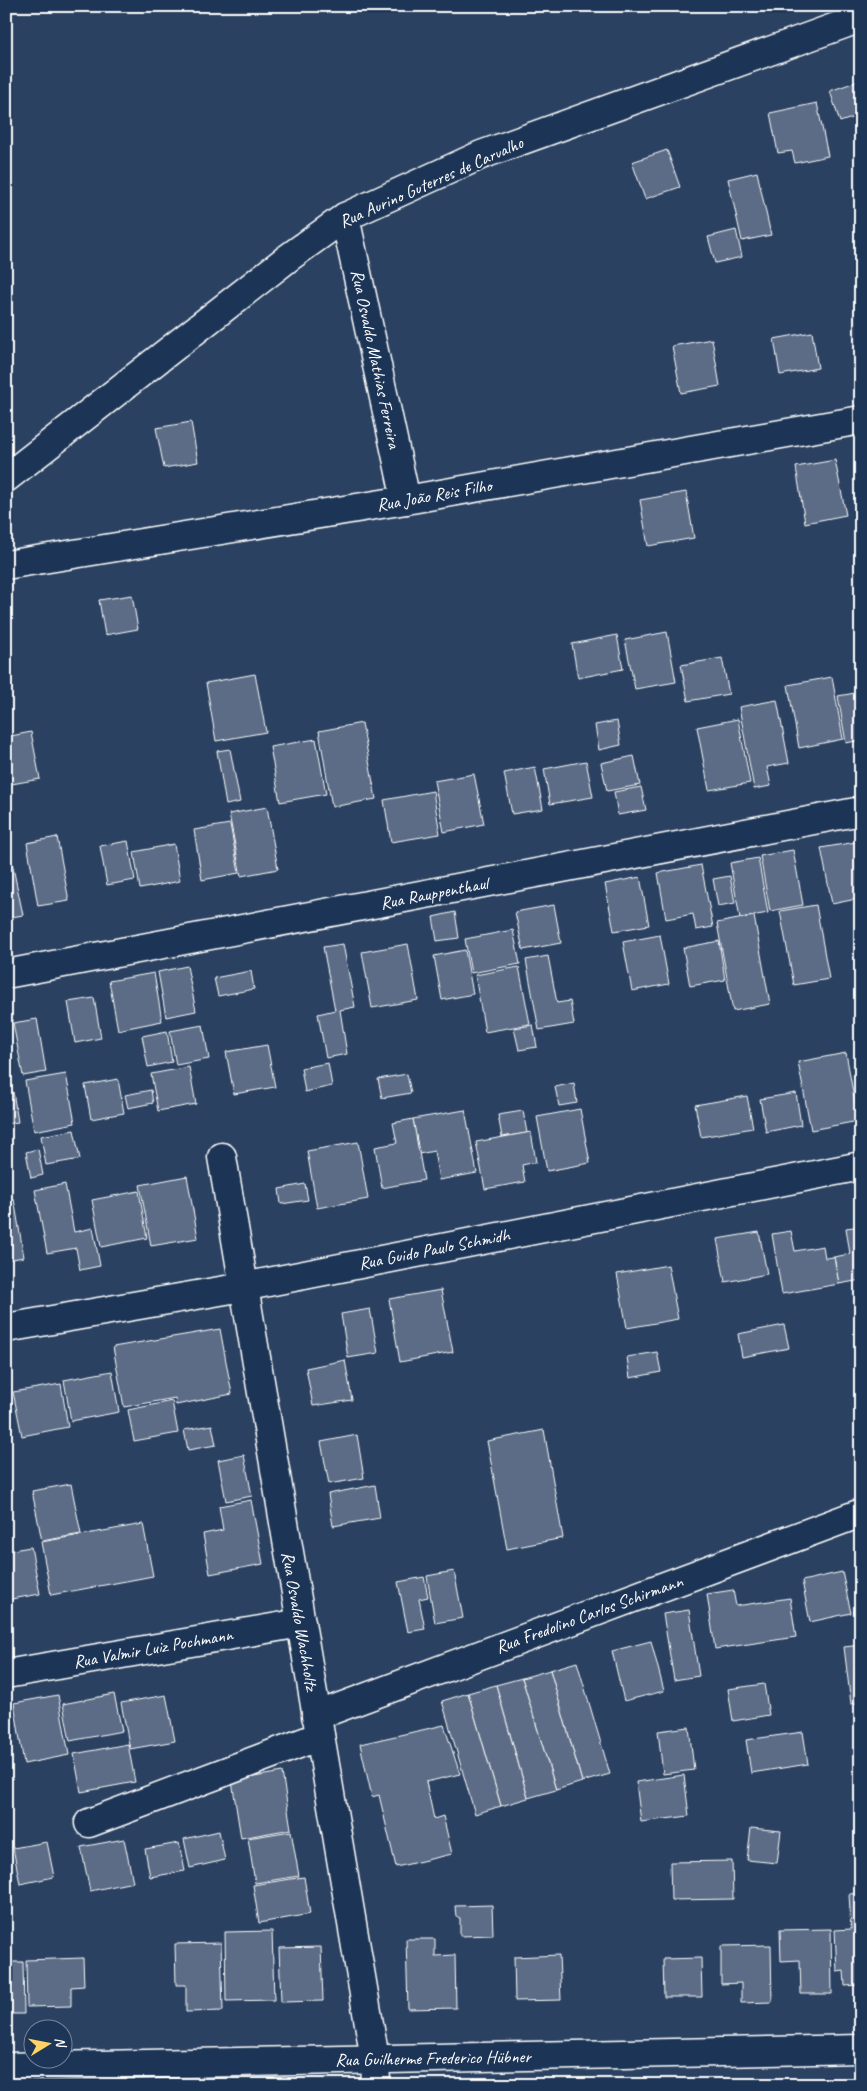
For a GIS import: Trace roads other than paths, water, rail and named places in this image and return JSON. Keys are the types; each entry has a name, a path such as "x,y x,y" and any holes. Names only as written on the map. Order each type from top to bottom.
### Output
{"street":[{"name":"Rua Aurino Guterres de Carvalho","path":"6,478 288,258 345,217 481,156 861,18"},
{"name":"Rua Osvaldo Mathias Ferreira","path":"345,217 406,500"},
{"name":"Rua João Reis Filho","path":"6,565 406,500 861,420"},
{"name":"Rua Rauppenthaul","path":"6,974 861,811"},
{"name":"Rua Osvaldo Wachholtz","path":"222,1157 376,2072"},
{"name":"Rua Guido Paulo Schmidh","path":"6,1328 243,1287 861,1166"},
{"name":"Rua Fredolino Carlos Schirmann","path":"90,1823 318,1726 861,1513"},
{"name":"Rua Valmir Luiz Pochmann","path":"6,1674 300,1623"},
{"name":"Rua Guilherme Frederico Hübner","path":"6,2067 376,2072 861,2049"}]}
